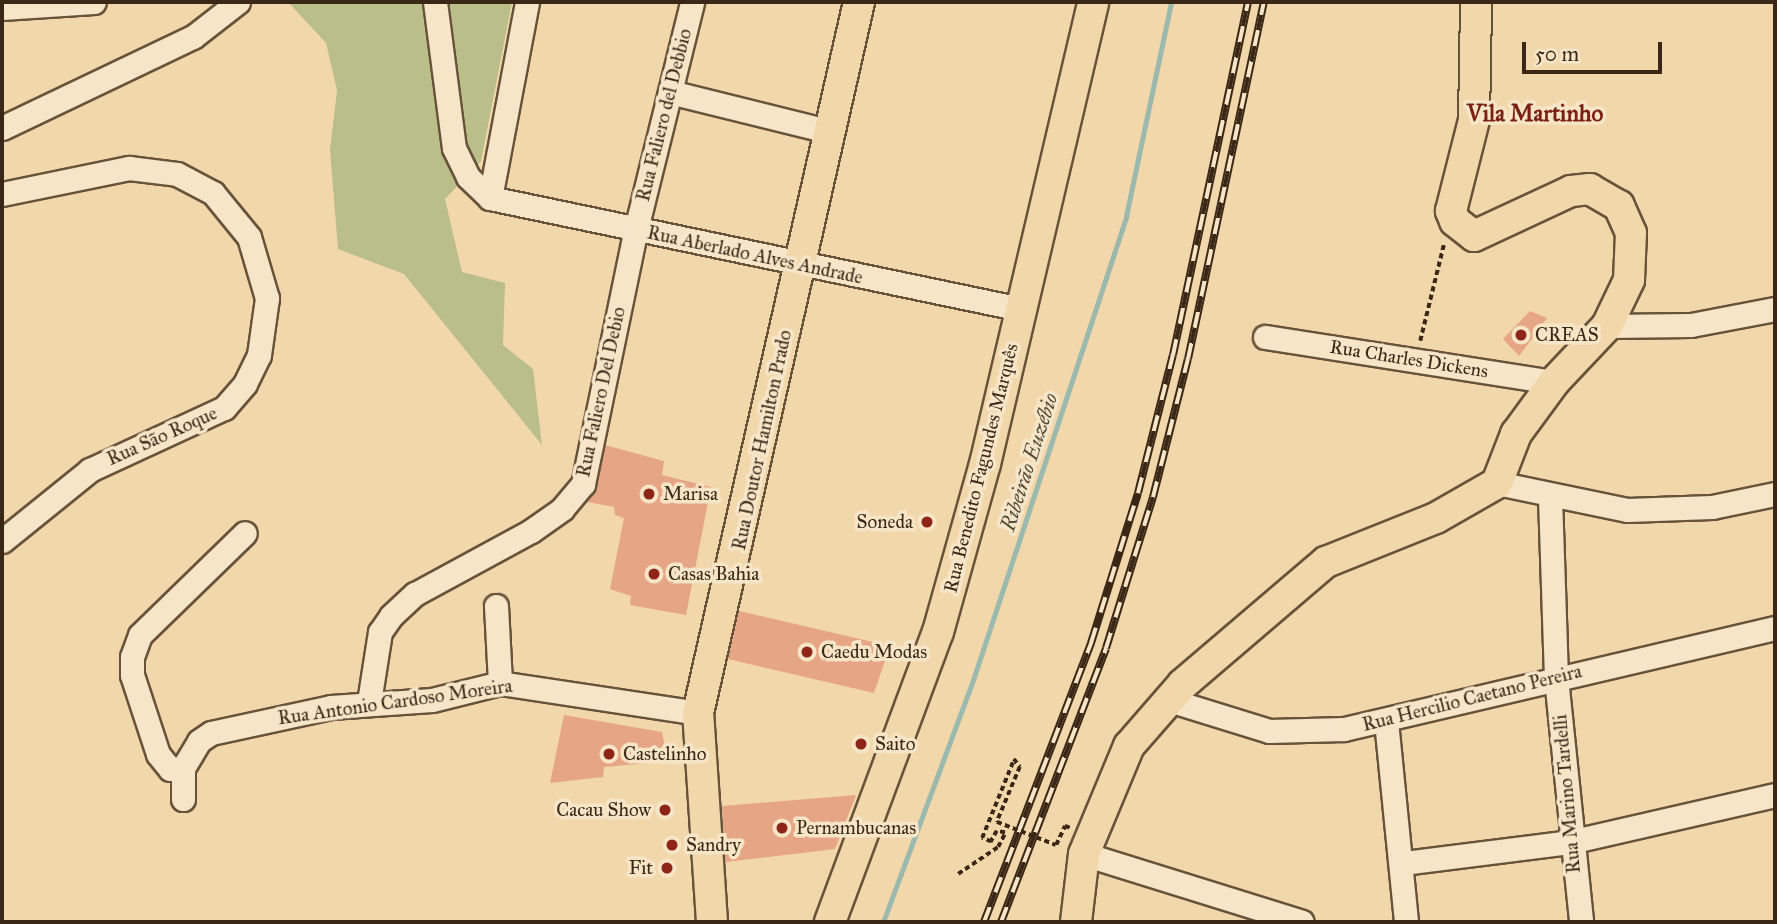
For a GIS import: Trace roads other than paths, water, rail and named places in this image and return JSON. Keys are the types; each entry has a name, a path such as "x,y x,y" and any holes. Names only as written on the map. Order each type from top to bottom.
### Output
{"main road":[{"name":"Rua Doutor Hamilton Prado","path":"712,922 698,713 832,132 859,2"},
{"name":"Rua Benedito Fagundes Marquês","path":"830,922 937,632 1021,309 1093,2"},
{"path":"1076,922 1070,849 1129,746 1169,700 1326,562 1436,518 1497,483 1516,434 1553,382 1607,326 1633,257 1631,233 1608,195 1571,191 1474,236 1463,232 1451,211 1474,120 1476,2"}],"street":[{"path":"2,8 94,2"},
{"path":"2,128 193,37 238,2"},
{"path":"435,2 454,148 468,177 490,198"},
{"path":"490,198 527,2"},
{"name":"Rua Faliero del Debbio","path":"636,229 692,2"},
{"path":"670,92 832,132"},
{"name":"Rua São Roque","path":"2,194 129,168 177,174 213,193 249,237 267,298 259,355 245,384 224,408 90,470 2,541"},
{"name":"Rua Aberlado Alves Andrade","path":"490,198 800,265 1021,309"},
{"name":"Rua Faliero Del Debio","path":"369,702 380,632 391,616 415,594 531,531 562,509 583,484 636,229"},
{"path":"1607,326 1691,325 1775,309"},
{"name":"Rua Charles Dickens","path":"1265,337 1416,358 1553,382"},
{"path":"1497,483 1550,497 1671,511 1775,494"},
{"name":"Rua Marino Tardelli","path":"1550,497 1556,678 1570,842 1581,922"},
{"path":"183,799 183,768 170,769 158,754 132,675 132,657 139,635 245,533"},
{"path":"496,607 500,682"},
{"name":"Rua Hercilio Caetano Pereira","path":"1169,700 1269,731 1302,734 1386,721 1556,678 1775,628"},
{"name":"Rua Antonio Cardoso Moreira","path":"183,768 200,741 230,725 369,702 432,700 500,682 698,713"},
{"path":"1386,721 1404,863 1406,922"},
{"path":"1404,863 1570,842 1775,795"},
{"path":"1070,849 1302,922"}],"waterway":[{"name":"Ribeirão Euzébio","path":"883,922 971,686 1126,216 1171,2"}],"railway":[{"path":"984,922 1091,643 1138,493 1173,355 1248,2"},
{"path":"1001,922 1106,648 1153,497 1188,359 1264,2"}],"place":[{"name":"CREAS","path":"1521,335"},
{"name":"Marisa","path":"649,494"},
{"name":"Soneda","path":"927,522"},
{"name":"Casas Bahia","path":"654,574"},
{"name":"Caedu Modas","path":"807,652"},
{"name":"Saito","path":"861,744"},
{"name":"Castelinho","path":"609,754"},
{"name":"Cacau Show","path":"665,810"},
{"name":"Pernambucanas","path":"782,828"},
{"name":"Sandry","path":"672,845"},
{"name":"Fit","path":"667,868"}],"district":[{"name":"Vila Martinho","path":"1535,113"}]}
